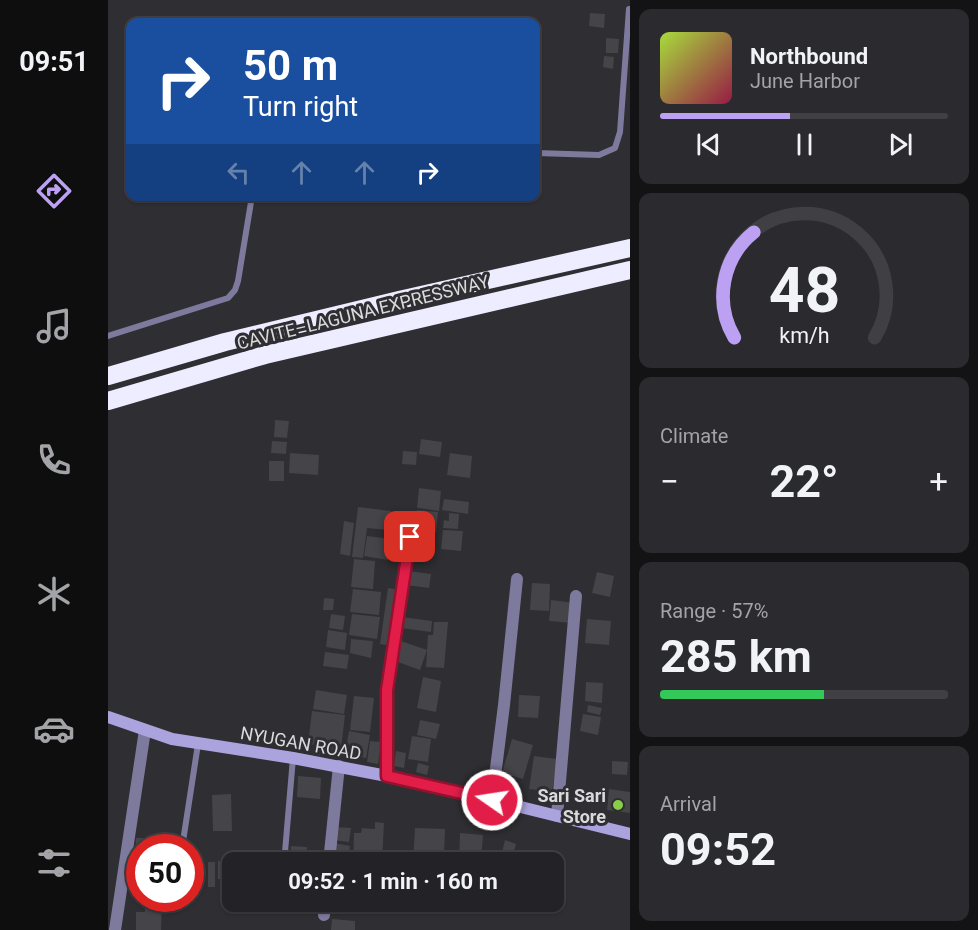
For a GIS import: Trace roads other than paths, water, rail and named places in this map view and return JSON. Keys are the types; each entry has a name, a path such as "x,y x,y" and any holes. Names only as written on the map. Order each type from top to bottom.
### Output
{"highway":[{"name":"CAVITE–LAGUNA EXPRESSWAY","path":"108,376 248,336 630,248"},
{"name":"CAVITE–LAGUNA EXPRESSWAY","path":"108,402 265,355 630,270"}],"main road":[{"name":"NYUGAN ROAD","path":"108,717 145,730 198,744 293,758 387,776 630,834"}],"street":[{"path":"387,776 387,690 410,537"},
{"path":"492,800 516,579"},
{"path":"557,816 576,596"},
{"path":"115,930 145,730"},
{"path":"330,852 339,766"}],"lane":[{"path":"540,153 599,155 615,148 620,132 629,9"},
{"path":"108,336 228,298 235,290 238,281 251,201"},
{"path":"184,834 198,744"},
{"path":"285,852 293,758"}],"place":[{"name":"Sari Sari Store","path":"618,805"}]}
